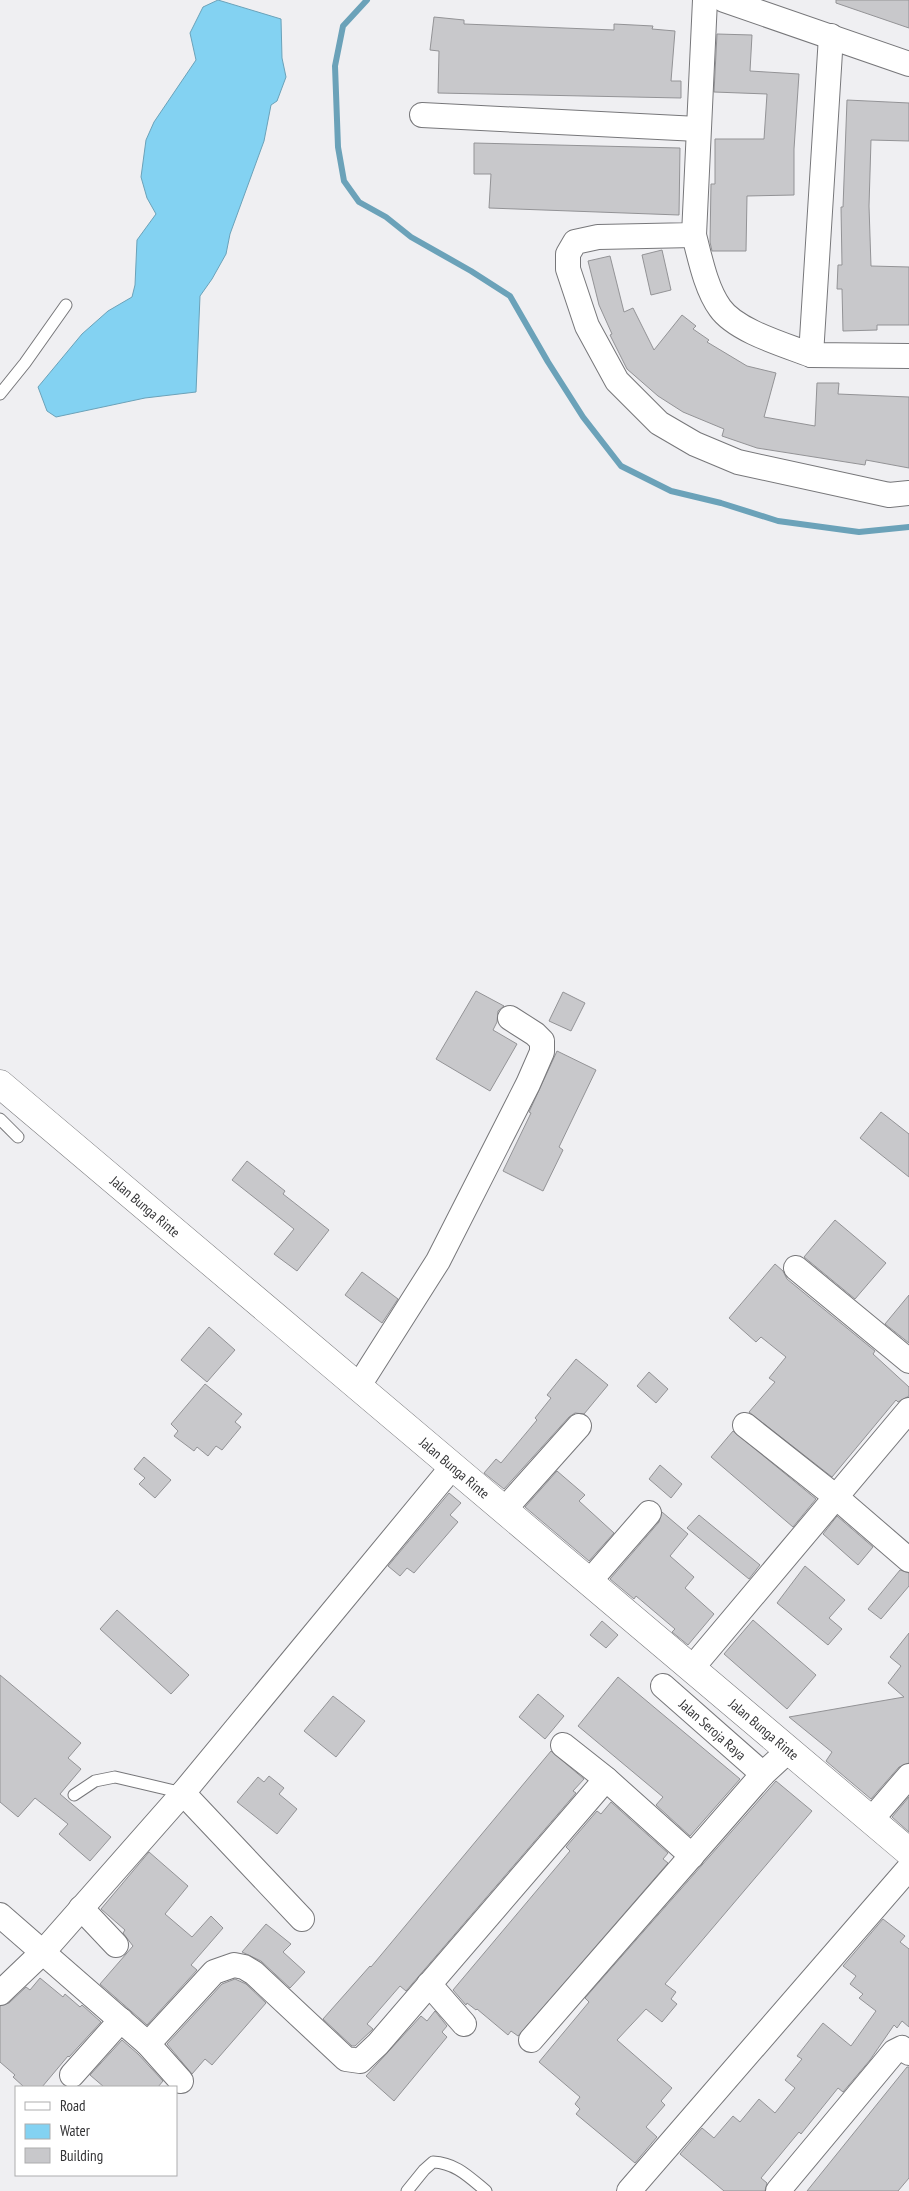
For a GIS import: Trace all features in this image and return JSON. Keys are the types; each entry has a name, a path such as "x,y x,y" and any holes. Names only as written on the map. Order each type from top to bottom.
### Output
{"street":[{"path":"705,0 694,235 705,276 720,308 755,334 811,355 909,356"},
{"path":"724,0 909,64"},
{"path":"811,355 831,36"},
{"path":"422,115 698,129"},
{"path":"694,235 598,237 576,242 568,254 568,269 587,326 617,381 659,423 695,444 738,462 889,495 909,493"},
{"path":"358,1387 438,1261 528,1084 542,1052 542,1041 535,1034 510,1018"},
{"name":"Jalan Bunga Rinte","path":"0,1084 909,1852"},
{"path":"796,1268 909,1361"},
{"path":"692,1668 909,1410"},
{"path":"745,1425 836,1497 909,1560"},
{"path":"504,1510 579,1426"},
{"path":"0,1992 43,1952 183,1793 453,1466"},
{"path":"589,1582 649,1513"},
{"name":"Jalan Seroja Raya","path":"663,1686 762,1774"},
{"path":"563,1744 606,1779 692,1856"},
{"path":"531,2040 762,1774 789,1750"},
{"path":"871,1820 909,1776"},
{"path":"148,2044 214,1972 234,1965 244,1966 254,1973 346,2059 360,2061 378,2044 606,1779"},
{"path":"183,1793 302,1919"},
{"path":"629,2191 909,1868"},
{"path":"82,1908 116,1945"},
{"path":"0,1915 148,2044 181,2081"},
{"path":"429,1984 464,2024"},
{"path":"72,2075 121,2020"},
{"path":"778,2191 894,2052 902,2048 909,2053"}],"lane":[{"path":"0,394 25,363 66,304"},
{"path":"0,1119 18,1137"},
{"path":"74,1795 95,1781 115,1777 183,1793"},
{"path":"407,2191 433,2162 460,2169 486,2191"}],"water":[{"path":"218,0 281,19 282,58 286,77 277,101 271,105 264,141 230,234 226,254 200,296 196,392 145,398 56,417 47,411 38,387 82,334 108,311 132,297 135,285 137,240 156,214 147,198 141,177 146,140 154,122 196,60 190,33 203,7"}],"building":[{"path":"836,0 909,0 909,28 836,3"},
{"path":"434,17 464,20 464,24 614,30 614,24 653,26 652,29 675,31 671,81 681,81 681,98 438,93 439,51 430,50"},
{"path":"717,34 752,35 750,71 799,74 794,149 794,195 747,196 746,251 712,251 710,242 711,184 715,184 715,139 764,139 767,94 714,92"},
{"path":"847,100 909,103 909,141 871,140 869,206 871,266 909,267 909,325 877,325 877,330 843,331 842,289 837,289 838,265 842,265 841,207 843,207"},
{"path":"474,143 680,148 679,215 489,208 491,174 474,174"},
{"path":"662,250 671,290 651,295 642,255"},
{"path":"610,256 624,312 633,308 654,350 682,315 696,326 693,329 709,340 707,342 747,366 776,373 764,417 815,426 817,383 839,383 838,394 909,397 909,468 866,460 865,465 757,448 722,436 724,429 683,412 658,396 627,369 610,335 612,334 599,305 588,261"},
{"path":"476,991 504,1006 498,1011 497,1022 493,1030 517,1044 490,1091 436,1059"},
{"path":"563,992 585,1003 571,1031 549,1021"},
{"path":"557,1051 596,1070 559,1147 563,1150 543,1191 503,1171 531,1113 529,1112"},
{"path":"881,1112 909,1134 909,1177 860,1138"},
{"path":"247,1161 285,1191 283,1194 329,1230 297,1271 274,1254 294,1229 232,1180"},
{"path":"835,1220 886,1263 855,1299 804,1257"},
{"path":"775,1264 783,1271 787,1279 875,1351 873,1354 909,1387 909,1396 898,1402 896,1400 832,1477 749,1412 775,1382 769,1378 786,1357 761,1337 756,1342 729,1318"},
{"path":"362,1272 398,1299 382,1323 345,1295"},
{"path":"909,1295 909,1343 885,1324"},
{"path":"209,1327 235,1350 207,1382 181,1360"},
{"path":"576,1359 608,1385 584,1414 575,1413 569,1417 504,1489 484,1473 496,1459 501,1463 537,1420 535,1418 551,1398 547,1395"},
{"path":"649,1372 668,1389 656,1403 637,1386"},
{"path":"205,1384 242,1414 235,1422 241,1427 222,1450 216,1446 208,1456 197,1447 194,1451 174,1436 178,1431 171,1424"},
{"path":"733,1431 816,1499 793,1527 711,1457"},
{"path":"144,1457 171,1480 155,1498 139,1484 145,1478 134,1469"},
{"path":"660,1465 682,1484 671,1498 649,1479"},
{"path":"557,1471 585,1495 579,1501 614,1533 589,1561 525,1507"},
{"path":"449,1493 461,1503 450,1515 458,1522 414,1573 407,1568 400,1576 388,1566"},
{"path":"662,1512 688,1534 670,1556 694,1577 685,1588 714,1614 688,1645 672,1632 675,1629 636,1596 634,1599 610,1579 659,1522"},
{"path":"699,1515 760,1565 749,1579 687,1528"},
{"path":"837,1516 873,1547 858,1565 823,1534"},
{"path":"805,1566 845,1600 829,1618 842,1629 828,1645 777,1603"},
{"path":"900,1570 909,1573 909,1586 881,1619 868,1609"},
{"path":"117,1610 189,1675 171,1694 100,1629"},
{"path":"753,1620 816,1675 787,1709 724,1654"},
{"path":"602,1621 618,1635 606,1648 590,1635"},
{"path":"909,1633 909,1763 899,1767 871,1799 826,1761 832,1752 789,1717 904,1697 888,1683 901,1666 890,1657"},
{"path":"0,1675 81,1743 68,1758 81,1769 60,1794 111,1837 90,1861 59,1834 68,1824 35,1798 18,1817 0,1802"},
{"path":"618,1677 740,1779 690,1836 656,1805 663,1797 578,1726"},
{"path":"538,1694 564,1716 545,1739 519,1717"},
{"path":"333,1696 365,1721 336,1757 304,1731"},
{"path":"551,1751 584,1779 573,1791 576,1793 406,1991 400,1986 367,2024 373,2029 355,2046 352,2046 323,2019 371,1967"},
{"path":"269,1776 284,1788 279,1794 297,1809 277,1834 237,1802 258,1777 264,1782"},
{"path":"776,1781 812,1811 665,1984 676,1992 671,1999 677,2004 662,2022 646,2009 617,2040 672,2088 661,2101 665,2105 646,2127 657,2137 635,2163 576,2114 580,2109 575,2104 580,2097 539,2062 589,2002 585,1998"},
{"path":"909,1797 909,1832 892,1817"},
{"path":"611,1802 668,1853 663,1859 668,1863 518,2036 511,2031 508,2035 477,2009 467,2003 466,2005 453,1990 570,1851 566,1847 597,1811 601,1814"},
{"path":"149,1852 188,1886 165,1914 192,1937 211,1916 223,1928 191,1965 197,1970 147,2025 100,1984 133,1946 123,1933 125,1930 101,1909"},
{"path":"883,1919 905,1936 900,1942 909,1949 909,2027 902,2021 897,2028 894,2025 870,2060 843,2092 838,2088 801,2134 799,2132 761,2178 767,2183 765,2191 724,2191 680,2154 702,2128 714,2138 733,2116 740,2122 759,2099 775,2113 795,2088 785,2080 802,2059 797,2056 823,2023 851,2046 876,2011 859,1998 863,1994 850,1984 856,1976 843,1966"},
{"path":"266,1924 291,1944 283,1952 305,1972 290,1988 261,1961 242,1952"},
{"path":"40,1978 63,1997 65,1994 80,2007 82,2005 101,2022 68,2056 43,2086 23,2086 13,2077 15,2075 0,2062 0,2006 9,2003 26,1987 30,1990"},
{"path":"235,1979 246,1984 266,2003 212,2065 205,2059 192,2074 167,2044 222,1984"},
{"path":"435,2011 447,2026 442,2032 447,2037 394,2101 366,2076 421,2016 427,2021"},
{"path":"122,2040 163,2081 159,2086 103,2086 90,2075"},
{"path":"907,2067 909,2067 909,2178 898,2191 807,2191"}],"waterway":[{"path":"367,0 343,26 335,66 338,147 344,181 359,202 386,217 411,237 471,271 510,296 548,362 583,417 621,466 671,491 721,503 778,521 859,532 909,527"}]}
